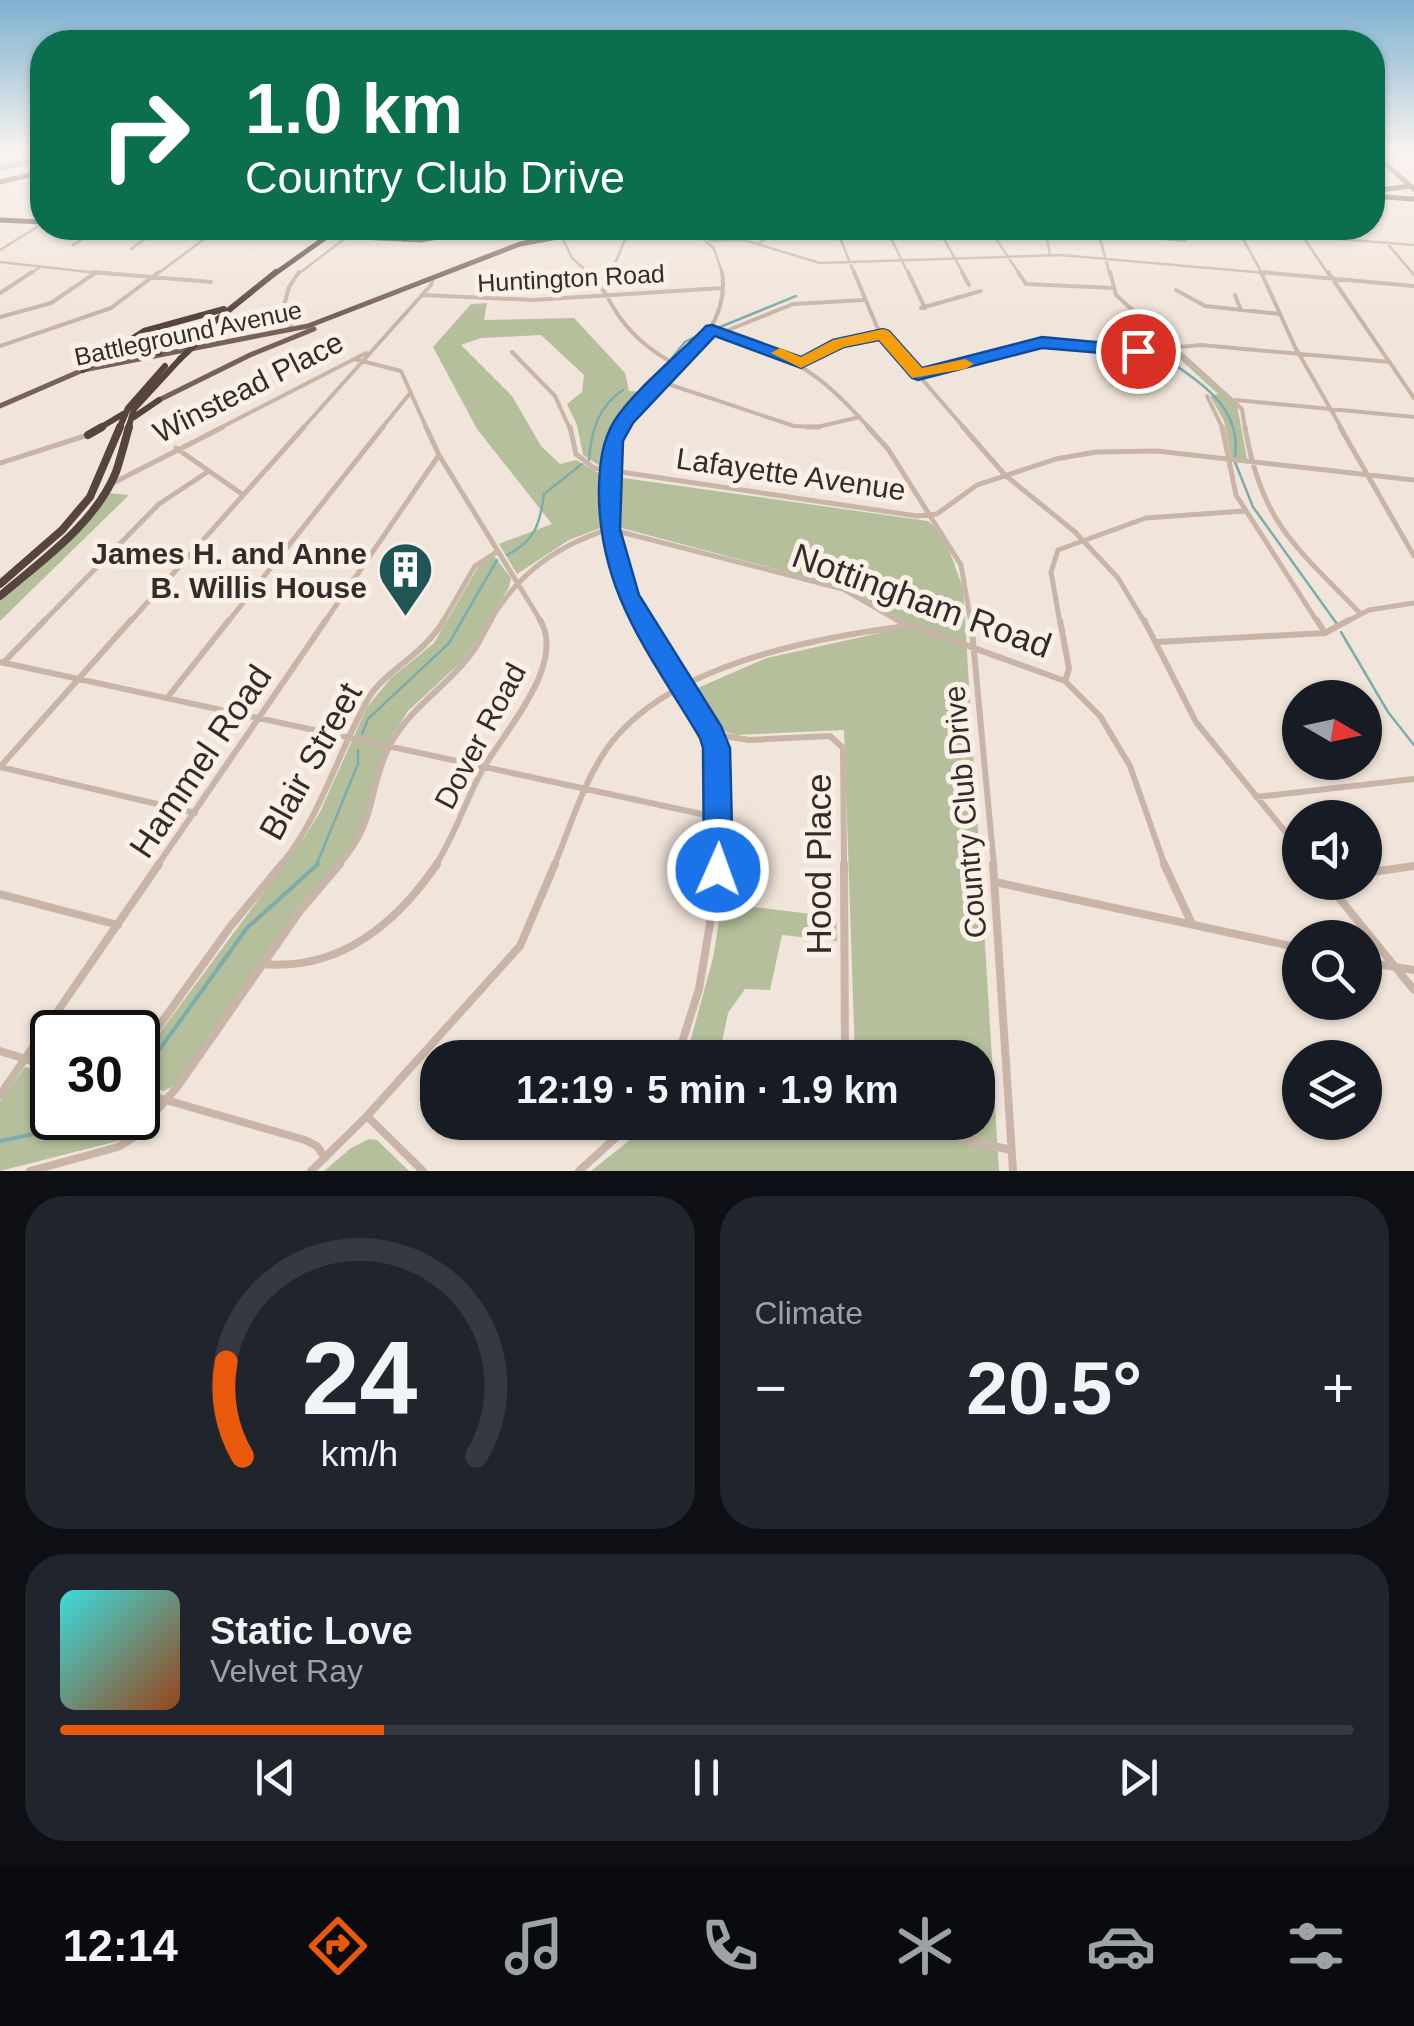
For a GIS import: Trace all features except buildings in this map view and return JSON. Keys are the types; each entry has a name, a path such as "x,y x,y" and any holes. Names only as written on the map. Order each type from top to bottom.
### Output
{"highway":[{"path":"280,269 314,240"},
{"path":"88,434 114,421 262,282 325,240"},
{"path":"0,596 69,536 110,485 129,423 188,344 243,299 327,240"},
{"path":"83,370 144,331 215,312 243,299"},
{"path":"159,353 140,352 134,344 150,331 177,324 193,329 188,344"},
{"path":"150,390 147,400 158,400"},
{"path":"129,423 158,400"},
{"path":"0,584 78,512 98,484 130,404"},
{"path":"88,434 106,437 112,446"}],"main road":[{"path":"0,220 30,222"},
{"name":"Battleground Avenue","path":"0,409 103,368 323,324 538,240"},
{"name":"Battleground Avenue","path":"0,409 83,370 288,332 331,320"},
{"path":"291,321 304,327"},
{"path":"158,400 323,324"},
{"path":"281,342 288,332"},
{"path":"248,342 259,346 250,355"}],"street":[{"path":"0,250 30,231"},
{"path":"73,245 81,240"},
{"path":"130,249 143,240"},
{"path":"0,346 111,308 204,240"},
{"path":"288,332 291,321 282,313 289,282 343,240"},
{"path":"563,240 572,258 598,280 621,320 652,352 678,365"},
{"path":"598,280 612,274 625,240"},
{"path":"684,1040 712,922 720,818 719,766 712,734 628,597 609,529 608,472 620,428 712,330 718,317 723,265 710,240"},
{"path":"743,240 810,262 1050,255 1414,286"},
{"path":"758,244 764,240"},
{"path":"841,240 864,300 883,334 1005,475 1082,538 1127,590 1196,722 1282,828"},
{"path":"892,240 923,308 981,291"},
{"path":"945,240 969,285"},
{"path":"997,240 1026,284 1114,288"},
{"path":"1047,240 1050,255"},
{"path":"1100,240 1121,300 1234,399 1244,416 1260,494 1286,536 1361,614"},
{"path":"1242,240 1300,354 1414,556"},
{"path":"1306,240 1414,398"},
{"path":"1358,240 1414,245"},
{"path":"1386,242 1414,276"},
{"path":"0,262 212,282"},
{"path":"0,293 41,266"},
{"path":"0,316 51,303 96,273"},
{"path":"195,813 0,767 433,278"},
{"name":"Huntington Road","path":"422,294 474,301 608,298 722,288"},
{"path":"1176,290 1205,306 1280,314"},
{"path":"1235,295 1240,310"},
{"path":"723,332 793,304 864,300"},
{"name":"Country Club Drive","path":"712,330 801,363 830,384 890,451 961,564 973,646 995,882 1013,1171"},
{"path":"801,363 839,343 883,334"},
{"path":"918,374 1042,342 1131,351 1201,344 1390,362"},
{"path":"512,352 563,404 580,460 608,472"},
{"name":"Dover Road","path":"263,964 283,969 328,960 408,902 440,858 483,768 537,683 547,654 545,628 439,455 400,371 358,361"},
{"name":"Winstead Place","path":"110,485 176,448 358,361"},
{"path":"662,382 794,426 817,428 860,416"},
{"path":"167,698 410,392"},
{"path":"1207,396 1222,425 1231,482 1244,512 1325,634"},
{"path":"1234,399 1414,417"},
{"path":"0,463 88,434"},
{"path":"176,448 242,494"},
{"name":"Lafayette Avenue","path":"608,472 933,516 962,492 1005,475 1056,459 1096,452 1158,451 1414,480"},
{"name":"Hammel Road","path":"0,1094 439,455"},
{"name":"Winstead Place","path":"118,466 128,470 144,466"},
{"path":"1,663 159,504 209,471"},
{"path":"1065,682 1069,669 1052,563 1058,550 1082,538 1160,515 1244,512"},
{"path":"31,1171 118,1147 134,1137 167,1100 300,910 359,842 371,815 388,749 411,711 470,656 500,604 541,560 570,541 609,529"},
{"name":"Nottingham Road","path":"609,529 843,589 907,626 973,646 1065,682 1100,716 1130,766 1160,856 1192,924"},
{"name":"Blair Street","path":"160,1024 230,926 290,854 319,805 370,696 431,642 475,566 499,551"},
{"path":"1156,642 1325,634 1361,614 1414,602"},
{"path":"312,1171 367,1116 520,946 586,790 606,750 629,722 659,698 737,664 810,641 907,626"},
{"path":"1,663 720,818"},
{"name":"Hood Place","path":"712,734 749,740 830,736 843,748 845,1040"},
{"path":"1256,797 1414,779"},
{"path":"1382,871 1414,866"},
{"path":"995,882 1282,944"},
{"path":"0,894 118,926"},
{"path":"1341,900 1414,990"},
{"path":"1382,965 1414,970"},
{"path":"0,1051 30,1061"},
{"path":"160,1098 306,1140 317,1146 325,1158"},
{"path":"367,1116 423,1171"},
{"path":"579,1171 613,1140"},
{"path":"968,1140 1011,1150"}],"green space":[{"path":"487,303 484,320 574,318 625,373 629,391 646,392 614,431 603,468 583,455 577,425 567,404 582,392 584,375 541,335 481,338 461,345 512,396 541,446 560,464 576,460 602,475 928,521 944,536 963,588 991,1040 854,1040 844,730 737,735 715,729 695,689 767,658 902,628 888,612 846,588 614,526 613,520 605,518 603,527 569,540 517,574 499,544 552,524 477,429 433,347 471,304"},
{"path":"1173,348 1237,405 1247,459 1231,458 1224,421 1210,396 1218,394 1169,349"},
{"path":"109,493 129,495 0,621 0,601 85,525"},
{"path":"494,556 511,578 478,640 460,663 408,711 387,744 362,827 347,852 299,906 175,1085 160,1090 160,1032 304,838 320,812 367,707 391,678 434,643 478,567"},
{"path":"722,903 836,917 837,941 782,935 770,990 745,989 728,1013 722,1040 691,1040 713,958"},
{"path":"25,1067 30,1068 30,1140 120,1140 0,1171 0,1101"},
{"path":"995,1106 999,1171 591,1171 630,1140 995,1140"},
{"path":"369,1139 377,1140 409,1171 324,1171 351,1148"}],"waterway":[{"path":"720,327 796,296"},
{"path":"671,359 685,342 702,333"},
{"path":"1138,333 1153,349"},
{"path":"1155,351 1199,382 1223,406 1235,437 1235,456"},
{"path":"589,460 597,421 607,404 623,390"},
{"path":"1235,462 1253,507 1337,624"},
{"path":"507,555 524,544 534,530 544,494 582,464"},
{"path":"362,734 368,719 449,643 497,560"},
{"path":"1341,632 1388,712 1414,745"},
{"path":"316,866 358,764 358,750"},
{"path":"160,1049 247,928 316,866"},
{"path":"0,1141 30,1135"}],"slow traffic":[{"path":"780,353 801,363 839,343 883,334 918,374 965,364"}],"place":[{"name":"James H. and Anne B. Willis House","path":"406,619"}],"route":[{"path":"718,870 721,839 717,748 628,597 609,529 610,460 625,420 712,330 801,363 839,343 883,334 918,374 985,360 1042,342 1138,351"}]}
